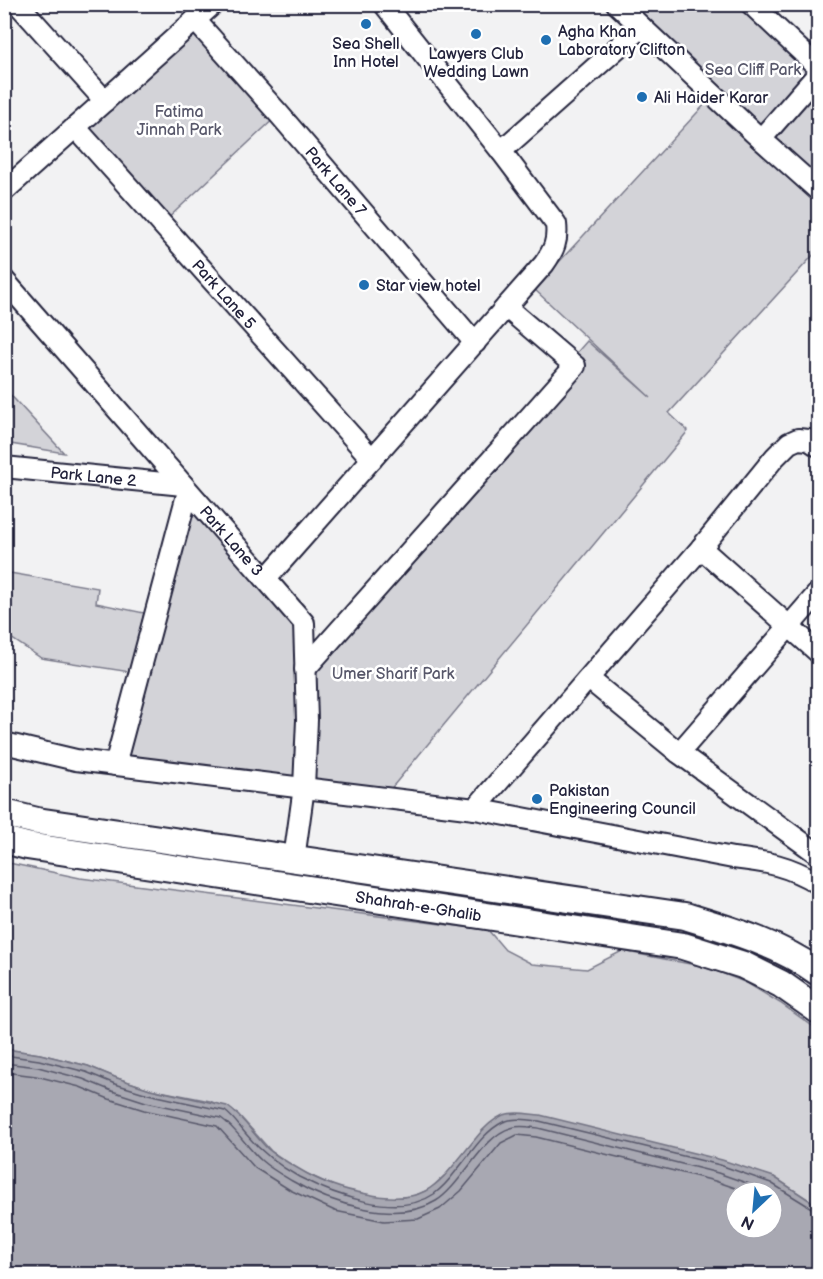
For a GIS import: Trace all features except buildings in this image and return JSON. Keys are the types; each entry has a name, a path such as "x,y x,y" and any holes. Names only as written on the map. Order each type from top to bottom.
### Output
{"main road":[{"name":"Shahrah-e-Ghalib","path":"4,813 37,821 685,916 738,932 775,947 819,972"},
{"name":"Shahrah-e-Ghalib","path":"4,840 27,846 683,946 743,965 781,984 819,1010"}],"street":[{"path":"18,4 105,101"},
{"path":"4,191 213,4"},
{"path":"266,579 544,264 554,249 557,237 556,224 384,4"},
{"path":"617,4 819,190"},
{"path":"751,4 819,67"},
{"name":"Park Lane 7","path":"195,20 475,343"},
{"path":"501,151 641,27"},
{"path":"761,139 819,74"},
{"name":"Park Lane 5","path":"75,128 372,459"},
{"name":"Park Lane 3","path":"4,280 304,623 307,720 304,787 294,859"},
{"path":"305,669 575,366 506,308"},
{"path":"475,809 701,548 775,457 789,443 798,440 809,440 819,446"},
{"name":"Park Lane 2","path":"4,467 186,488"},
{"path":"115,765 186,488"},
{"path":"701,548 819,652"},
{"path":"679,753 819,593"},
{"path":"589,679 679,753 819,854"},
{"path":"4,743 115,765 475,809 733,858 771,862 795,870 819,883"}],"green space":[{"name":"Sea Cliff Park","path":"622,5 752,5 818,70 818,185 753,132"},
{"name":"Fatima Jinnah Park","path":"195,20 279,114 162,224 75,127"},
{"name":"Umer Sharif Park","path":"707,102 818,204 818,250 669,413 688,431 384,797 120,766 192,495 304,623 306,661 587,341 651,398 534,289"},
{"path":"5,389 64,453 5,443"},
{"path":"4,572 98,588 96,603 144,613 130,672 41,658 5,634"},
{"path":"4,862 80,878 488,930 505,950 532,964 587,969 622,951 706,967 747,983 818,1030 818,1206 784,1184 784,1180 774,1177 444,1176 430,1189 413,1197 388,1199 340,1189 301,1171 271,1151 238,1114 210,1101 150,1089 88,1066 40,1054 5,1049"}],"water":[{"path":"5,1049 40,1054 88,1066 150,1089 227,1106 268,1149 307,1174 340,1188 388,1197 419,1194 431,1187 442,1178 491,1122 503,1115 517,1113 540,1115 722,1160 779,1180 724,1180 724,1240 784,1240 784,1184 818,1206 818,1274 5,1274"}],"place":[{"name":"Sea Shell Inn Hotel","path":"366,24"},
{"name":"Lawyers Club Wedding Lawn","path":"476,34"},
{"name":"Agha Khan Laboratory Clifton","path":"546,40"},
{"name":"Ali Haider Karar","path":"642,97"},
{"name":"Star view hotel","path":"364,285"},
{"name":"Pakistan Engineering Council","path":"537,799"}]}
